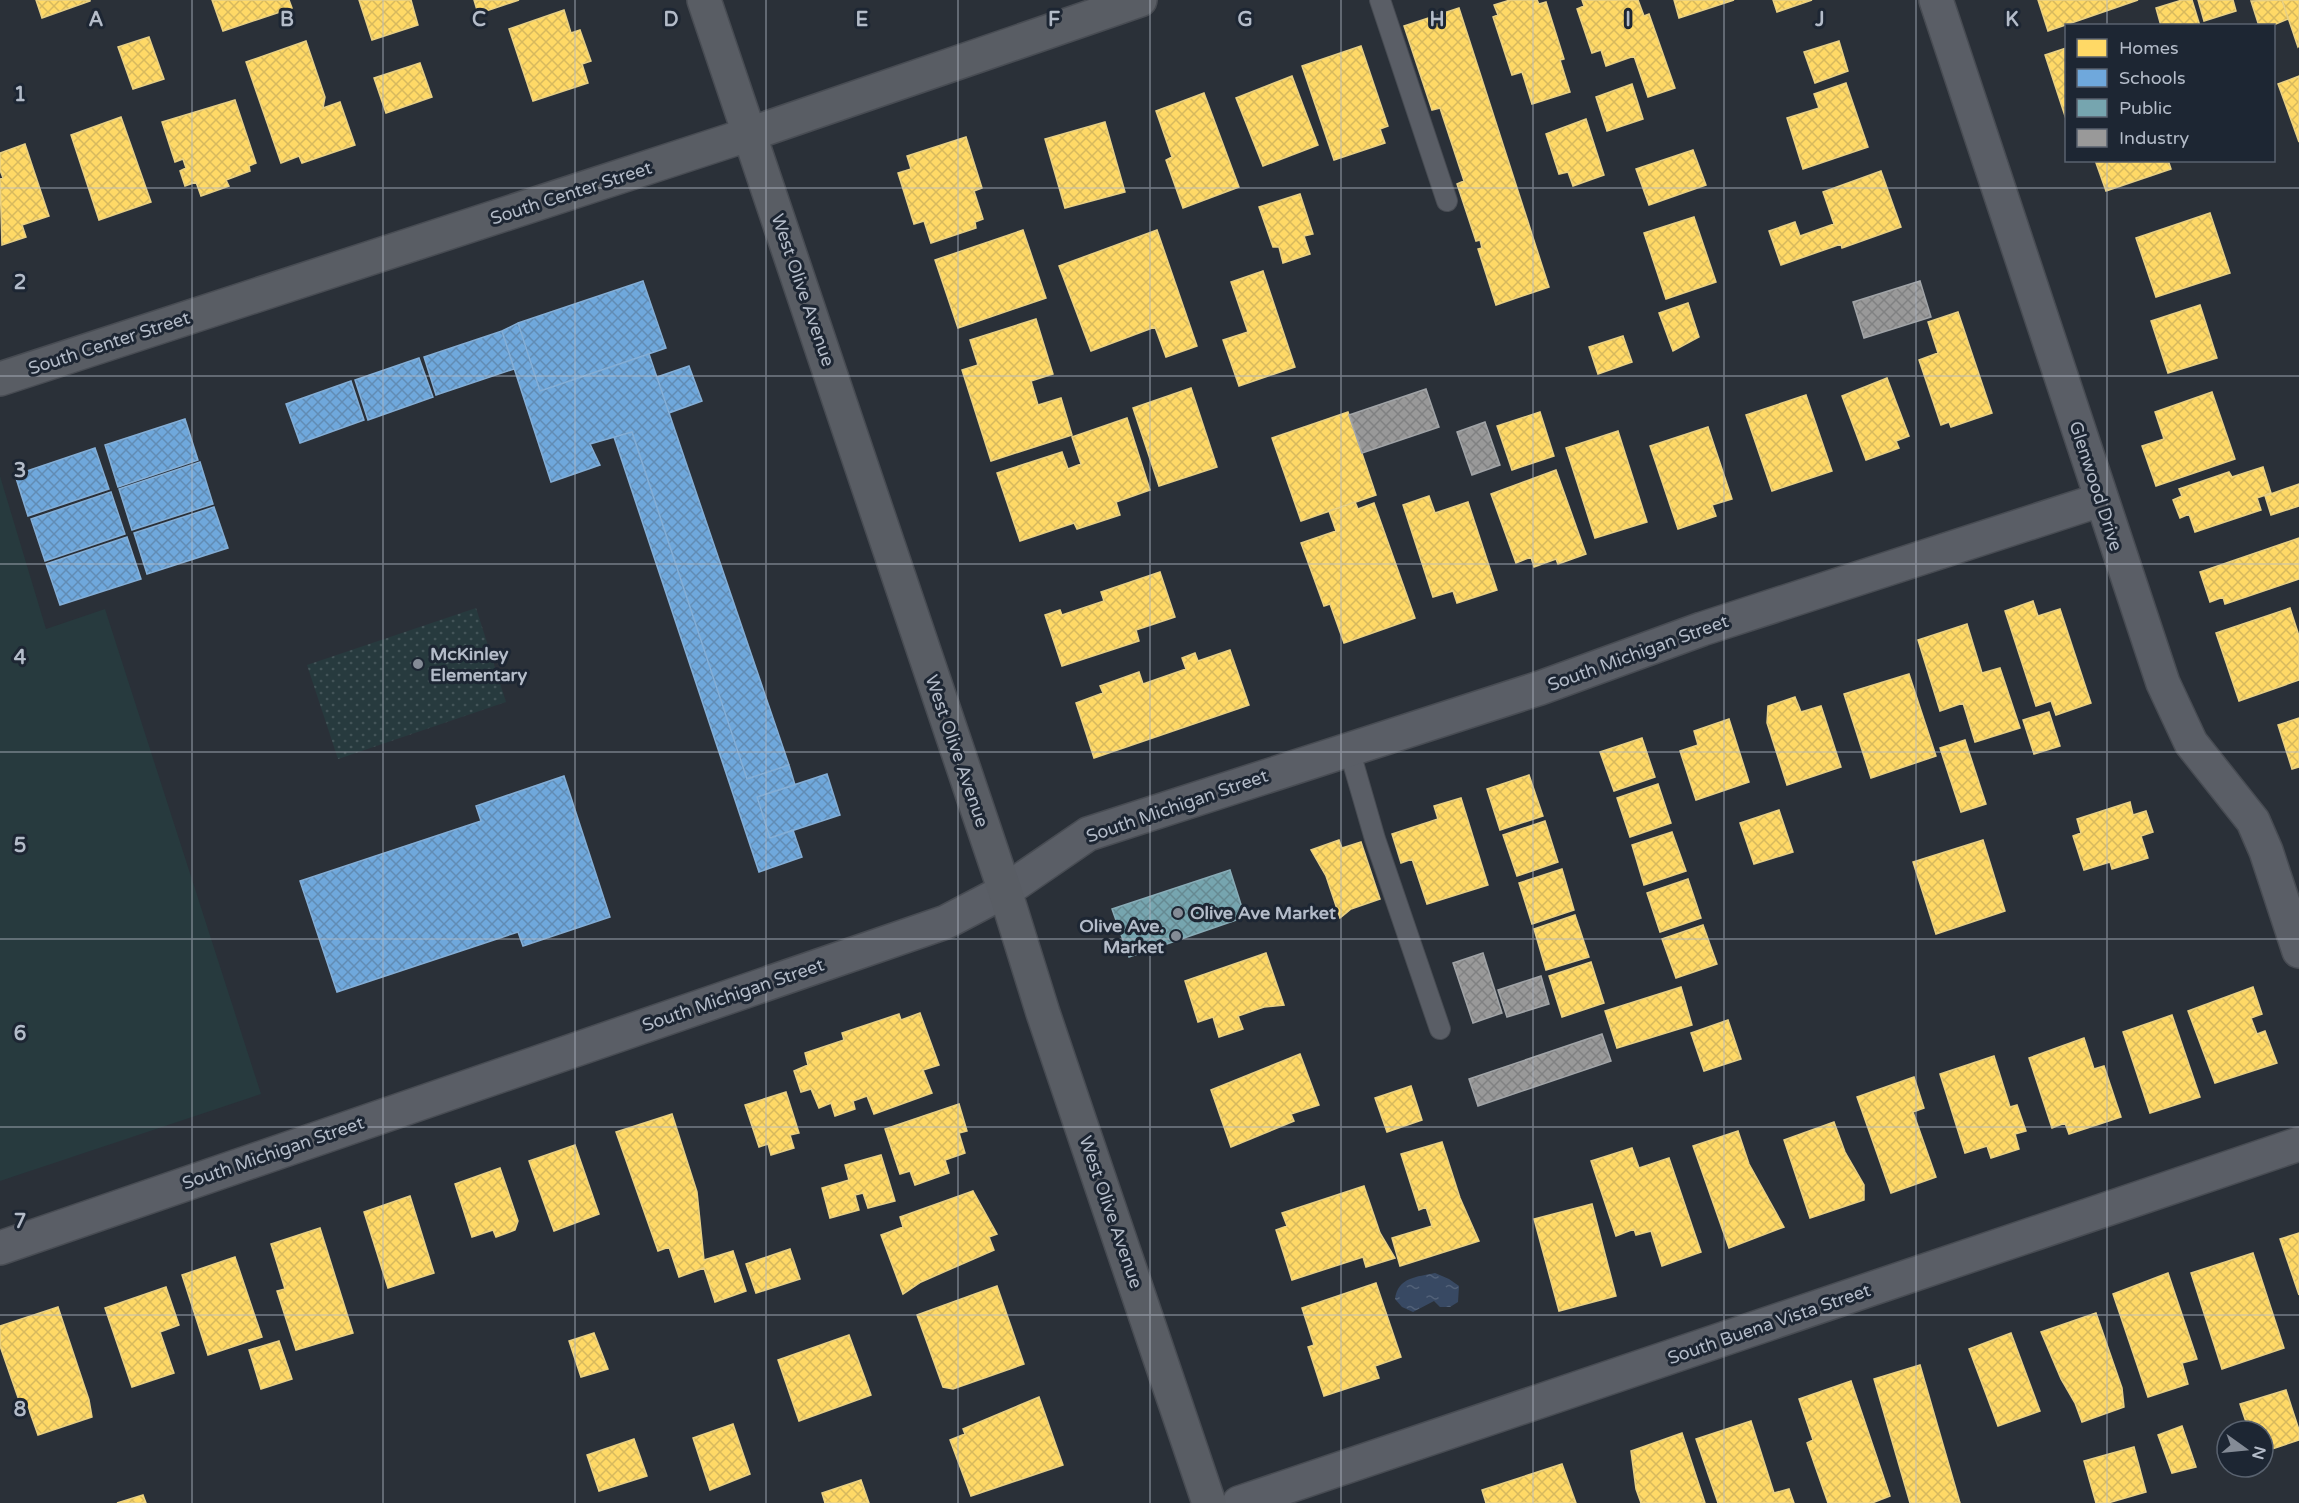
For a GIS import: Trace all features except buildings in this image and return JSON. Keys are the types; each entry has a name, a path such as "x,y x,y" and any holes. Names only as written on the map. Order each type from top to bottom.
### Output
{"street":[{"name":"West Olive Avenue","path":"704,0 1209,1503"},
{"name":"South Center Street","path":"0,379 750,134 1140,0"},
{"name":"Glenwood Drive","path":"1936,0 2100,500 2163,683 2191,743 2253,821 2266,851 2299,951"},
{"name":"South Michigan Street","path":"0,1248 946,922 1005,891 1088,834 1540,688 1702,629 2100,500"},
{"name":"South Buena Vista Street","path":"1239,1503 2299,1144"}],"lane":[{"path":"1380,0 1447,201"},
{"path":"1349,749 1375,838 1440,1029"}],"green space":[{"path":"0,476 46,629 105,609 261,1094 0,1181"},
{"path":"476,608 506,702 338,759 307,665"}],"water":[{"path":"1435,1273 1459,1286 1458,1302 1450,1307 1440,1307 1434,1301 1413,1312 1402,1307 1395,1299 1404,1282"}],"place":[{"name":"McKinley Elementary","path":"418,664"},
{"name":"Olive Ave Market","path":"1178,913"},
{"name":"Olive Ave. Market","path":"1176,936"}]}
